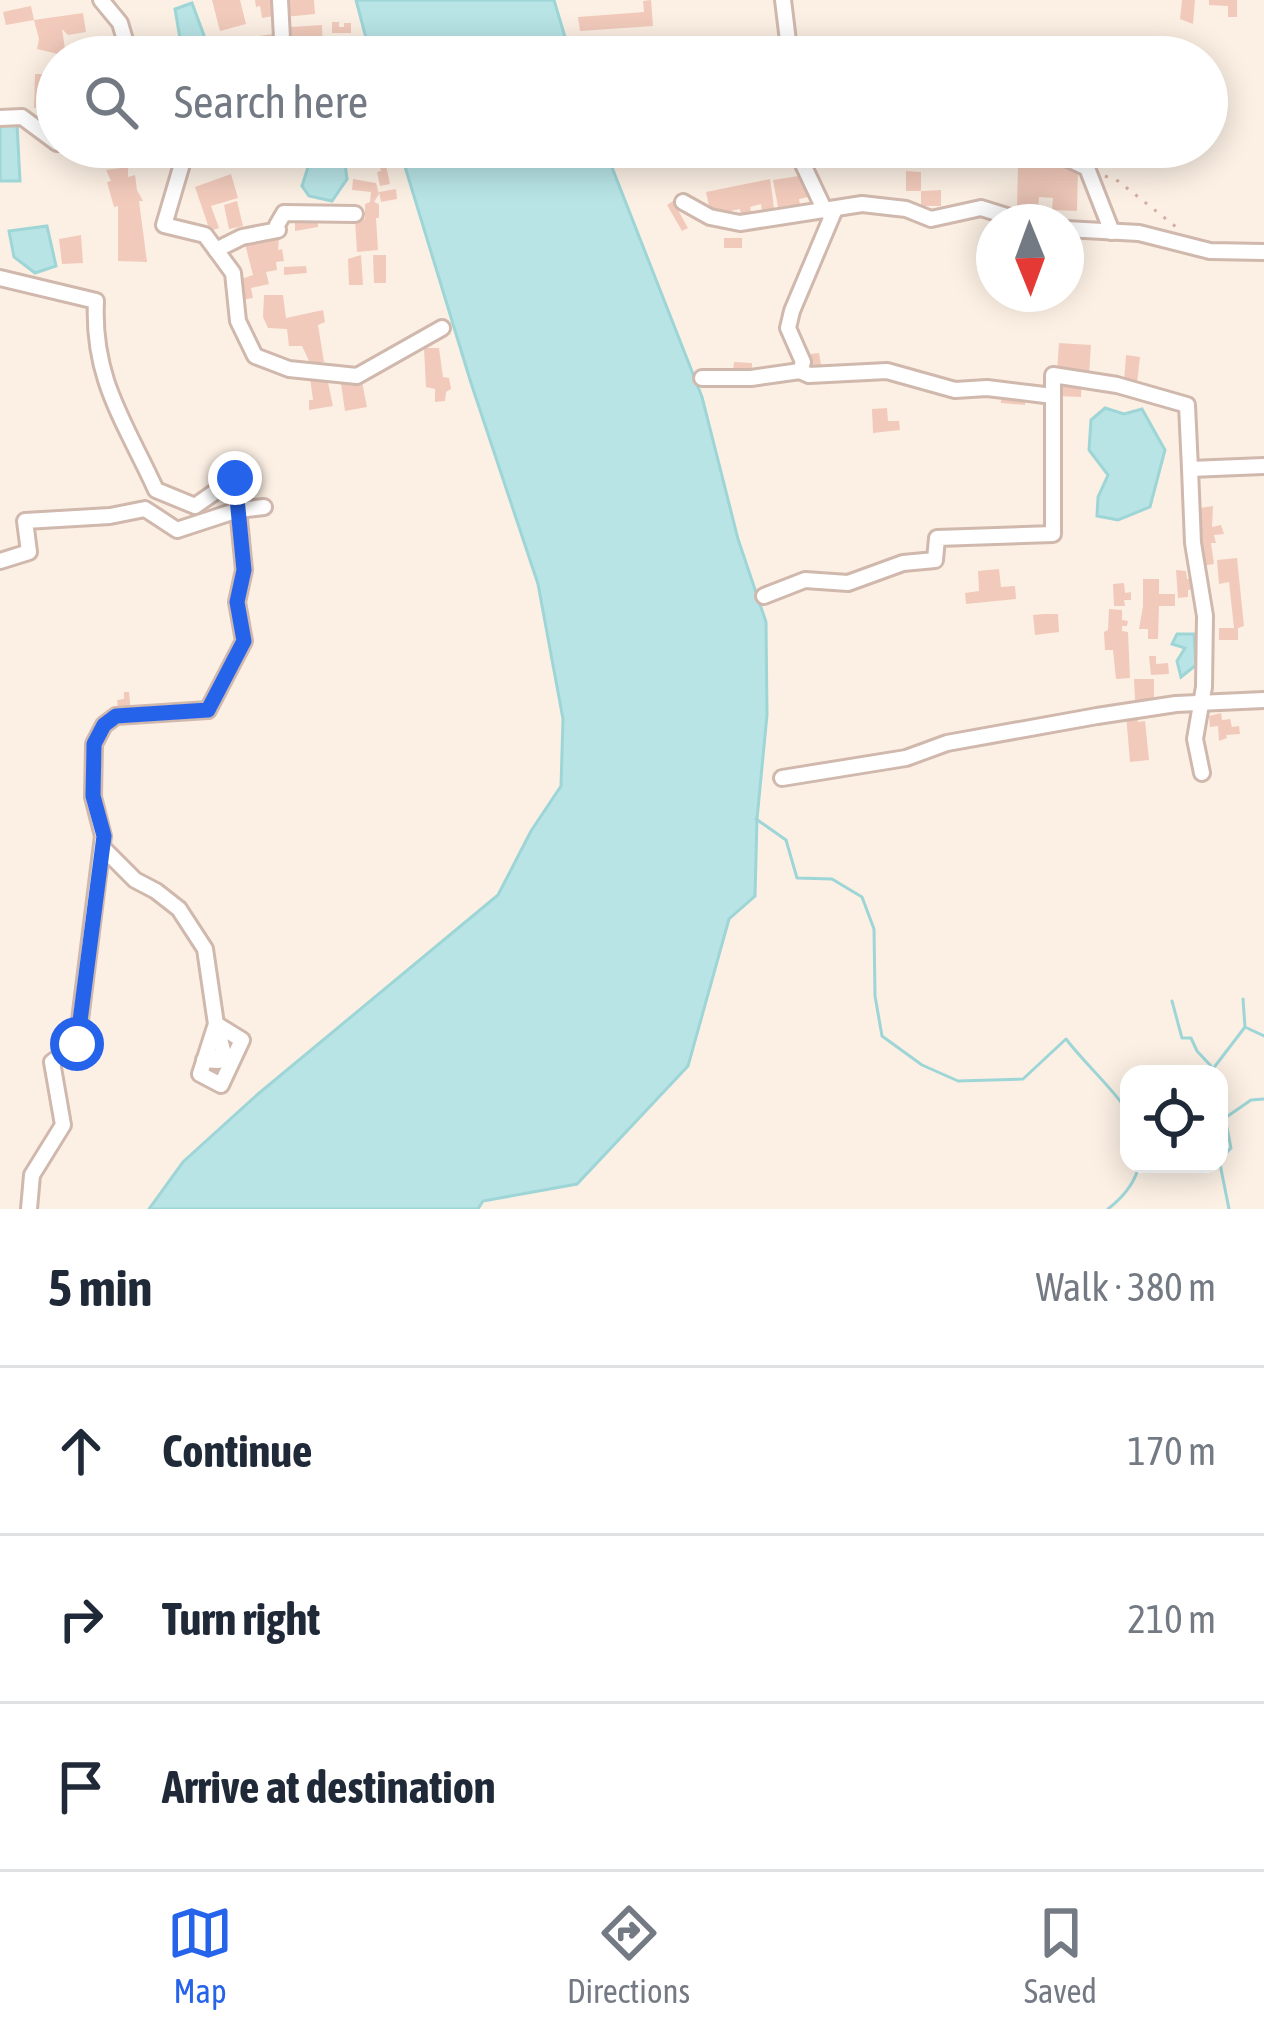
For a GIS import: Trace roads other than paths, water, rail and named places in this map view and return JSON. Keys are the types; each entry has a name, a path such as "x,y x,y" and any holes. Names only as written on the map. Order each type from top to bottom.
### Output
{"street":[{"path":"100,0 123,36"},
{"path":"280,0 282,36"},
{"path":"783,0 787,36"},
{"path":"0,118 22,117 36,127"},
{"path":"181,168 164,225 205,235 233,273 238,321 255,356 289,369 358,376 442,328"},
{"path":"806,168 830,210"},
{"path":"1087,168 1112,232"},
{"path":"683,202 710,217 740,223 862,204 906,209 932,219 976,209"},
{"path":"800,371 803,362 788,328 830,210"},
{"path":"216,250 242,237 278,230 284,213 356,214"},
{"path":"1084,231 1139,233 1206,250 1264,252"},
{"path":"0,278 96,301 94,335 107,392 156,490 195,506 235,478 244,570 237,602 244,641 208,710 116,716 104,725 94,744 93,796 104,836 77,1044 52,1062 63,1125 32,1174 29,1209"},
{"path":"703,378 887,371 955,390 987,388 1053,396"},
{"path":"764,596 805,580 848,583 903,563 935,560 938,538 1053,534 1053,375 1117,385 1187,405 1193,543 1205,616 1202,702 1195,739 1202,773"},
{"path":"1190,469 1264,466"},
{"path":"0,561 29,552 25,521 145,509 177,530 238,510 264,507"},
{"path":"782,778 906,758 947,743 999,733 1202,702 1264,700"},
{"path":"102,847 135,880 179,909 205,950 216,1024 200,1074 221,1084 242,1040 216,1024"}],"water":[{"path":"356,0 554,0 565,36 365,36"},
{"path":"192,3 204,36 180,36 175,9"},
{"path":"0,123 17,124 20,181 0,181"},
{"path":"308,168 346,168 347,179 332,201 309,196 302,186"},
{"path":"405,168 612,168 702,397 738,539 766,622 767,715 755,896 729,919 688,1066 577,1184 483,1201 478,1209 149,1209 183,1162 258,1094 498,895 561,786 563,719 538,584"},
{"path":"47,226 56,266 35,273 14,257 9,231"},
{"path":"1105,408 1124,414 1142,409 1165,450 1150,507 1118,520 1097,516 1098,497 1108,475 1089,450 1091,420"},
{"path":"1177,634 1194,634 1196,665 1181,677 1177,661 1185,648 1172,644"}],"waterway":[{"path":"756,819 786,840 797,878 832,879 862,897 874,929 875,996 882,1036 922,1065 958,1081 1023,1079 1066,1039 1120,1102"},
{"path":"1216,1065 1245,1027 1243,999"},
{"path":"1172,1001 1182,1038 1191,1038 1210,1065"},
{"path":"1247,1028 1264,1036"},
{"path":"1228,1116 1251,1100 1264,1099"},
{"path":"1228,1133 1228,1151"},
{"path":"1108,1209 1136,1173"},
{"path":"1222,1173 1229,1209"}]}
